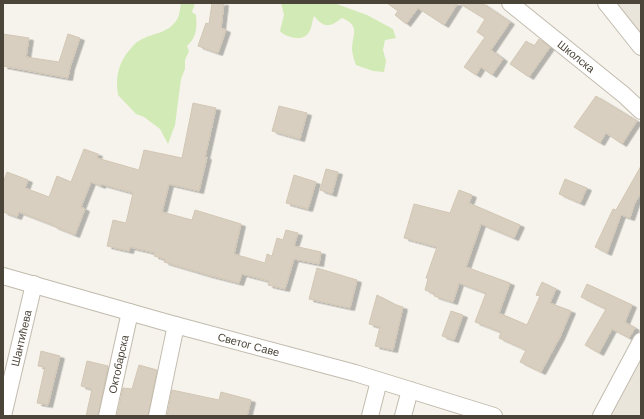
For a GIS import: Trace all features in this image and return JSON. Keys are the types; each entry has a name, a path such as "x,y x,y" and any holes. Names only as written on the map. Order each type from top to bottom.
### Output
{"street":[{"name":"Школска","path":"510,3 624,95 641,111"},
{"path":"606,3 641,46"},
{"name":"Светог Саве","path":"3,276 379,381 494,416"},
{"name":"Шантићева","path":"3,416 34,284"},
{"name":"Октобарска","path":"107,416 130,312"},
{"path":"157,416 176,325"},
{"path":"601,416 641,341"},
{"path":"370,416 379,381"},
{"path":"403,416 410,390"}],"shaded area":[{"path":"606,3 641,3 641,47"},
{"path":"641,354 641,416 606,416"}],"green space":[{"path":"181,3 195,3 192,12 196,15 196,28 193,39 187,46 189,51 185,60 185,69 181,79 175,125 168,144 160,129 144,117 136,114 118,95 117,81 121,63 128,52 138,41 164,31 172,25 178,17"},
{"path":"281,3 334,3 367,15 393,29 396,38 385,40 383,50 386,61 384,72 373,71 356,65 352,50 354,27 342,18 331,25 325,25 314,16 307,35 299,38 286,36 280,31 284,15"}],"building":[{"path":"212,3 224,3 221,28 226,30 218,53 198,46 206,23 209,24"},
{"path":"387,3 458,3 444,25 418,8 406,24 395,15 398,11"},
{"path":"459,3 482,3 510,22 491,50 503,59 492,75 481,67 476,75 464,67 485,37 477,32 485,19"},
{"path":"3,34 29,38 26,57 59,62 68,34 80,38 70,67 68,78 3,66"},
{"path":"539,39 550,47 529,77 510,64 526,41 534,46"},
{"path":"596,96 637,121 622,144 606,133 600,143 574,127"},
{"path":"193,103 216,108 199,191 169,184 162,212 192,220 195,210 241,224 234,254 265,263 267,254 272,256 277,238 283,240 286,230 298,233 294,246 321,252 319,264 294,259 285,289 268,285 269,281 242,274 239,283 164,262 165,259 154,256 155,253 130,247 129,251 107,246 113,220 126,223 133,193 101,184 101,186 91,182 81,207 85,209 75,235 19,212 17,217 3,212 3,183 7,172 28,180 25,188 49,197 57,176 71,182 84,149 98,154 97,158 139,170 144,150 182,158"},
{"path":"279,106 307,113 300,139 272,131"},
{"path":"641,166 641,193 635,203 630,218 621,215 607,253 595,247 613,209 616,210"},
{"path":"326,169 338,172 332,194 320,190"},
{"path":"294,175 316,182 308,209 286,203"},
{"path":"565,179 587,188 580,203 559,194"},
{"path":"459,190 472,195 469,203 520,225 514,238 481,224 466,267 510,283 499,313 527,325 540,296 536,295 542,282 556,289 550,303 571,311 560,337 541,372 520,362 526,350 499,338 501,332 475,322 486,293 459,283 453,302 434,296 435,294 425,290 428,279 426,278 437,247 404,238 414,204 450,213"},
{"path":"317,268 357,280 350,308 309,299"},
{"path":"587,284 632,305 625,322 635,328 629,338 612,329 599,353 585,345 606,309 581,297"},
{"path":"377,295 403,307 393,350 375,346 380,327 369,324"},
{"path":"451,311 463,315 454,340 442,336"},
{"path":"41,351 60,356 48,405 37,403 45,367 38,366"},
{"path":"87,361 108,366 98,416 86,416 92,389 81,386"},
{"path":"139,365 157,370 148,416 117,416 123,388 132,389"},
{"path":"172,390 219,400 221,392 251,400 247,416 167,416"}]}
